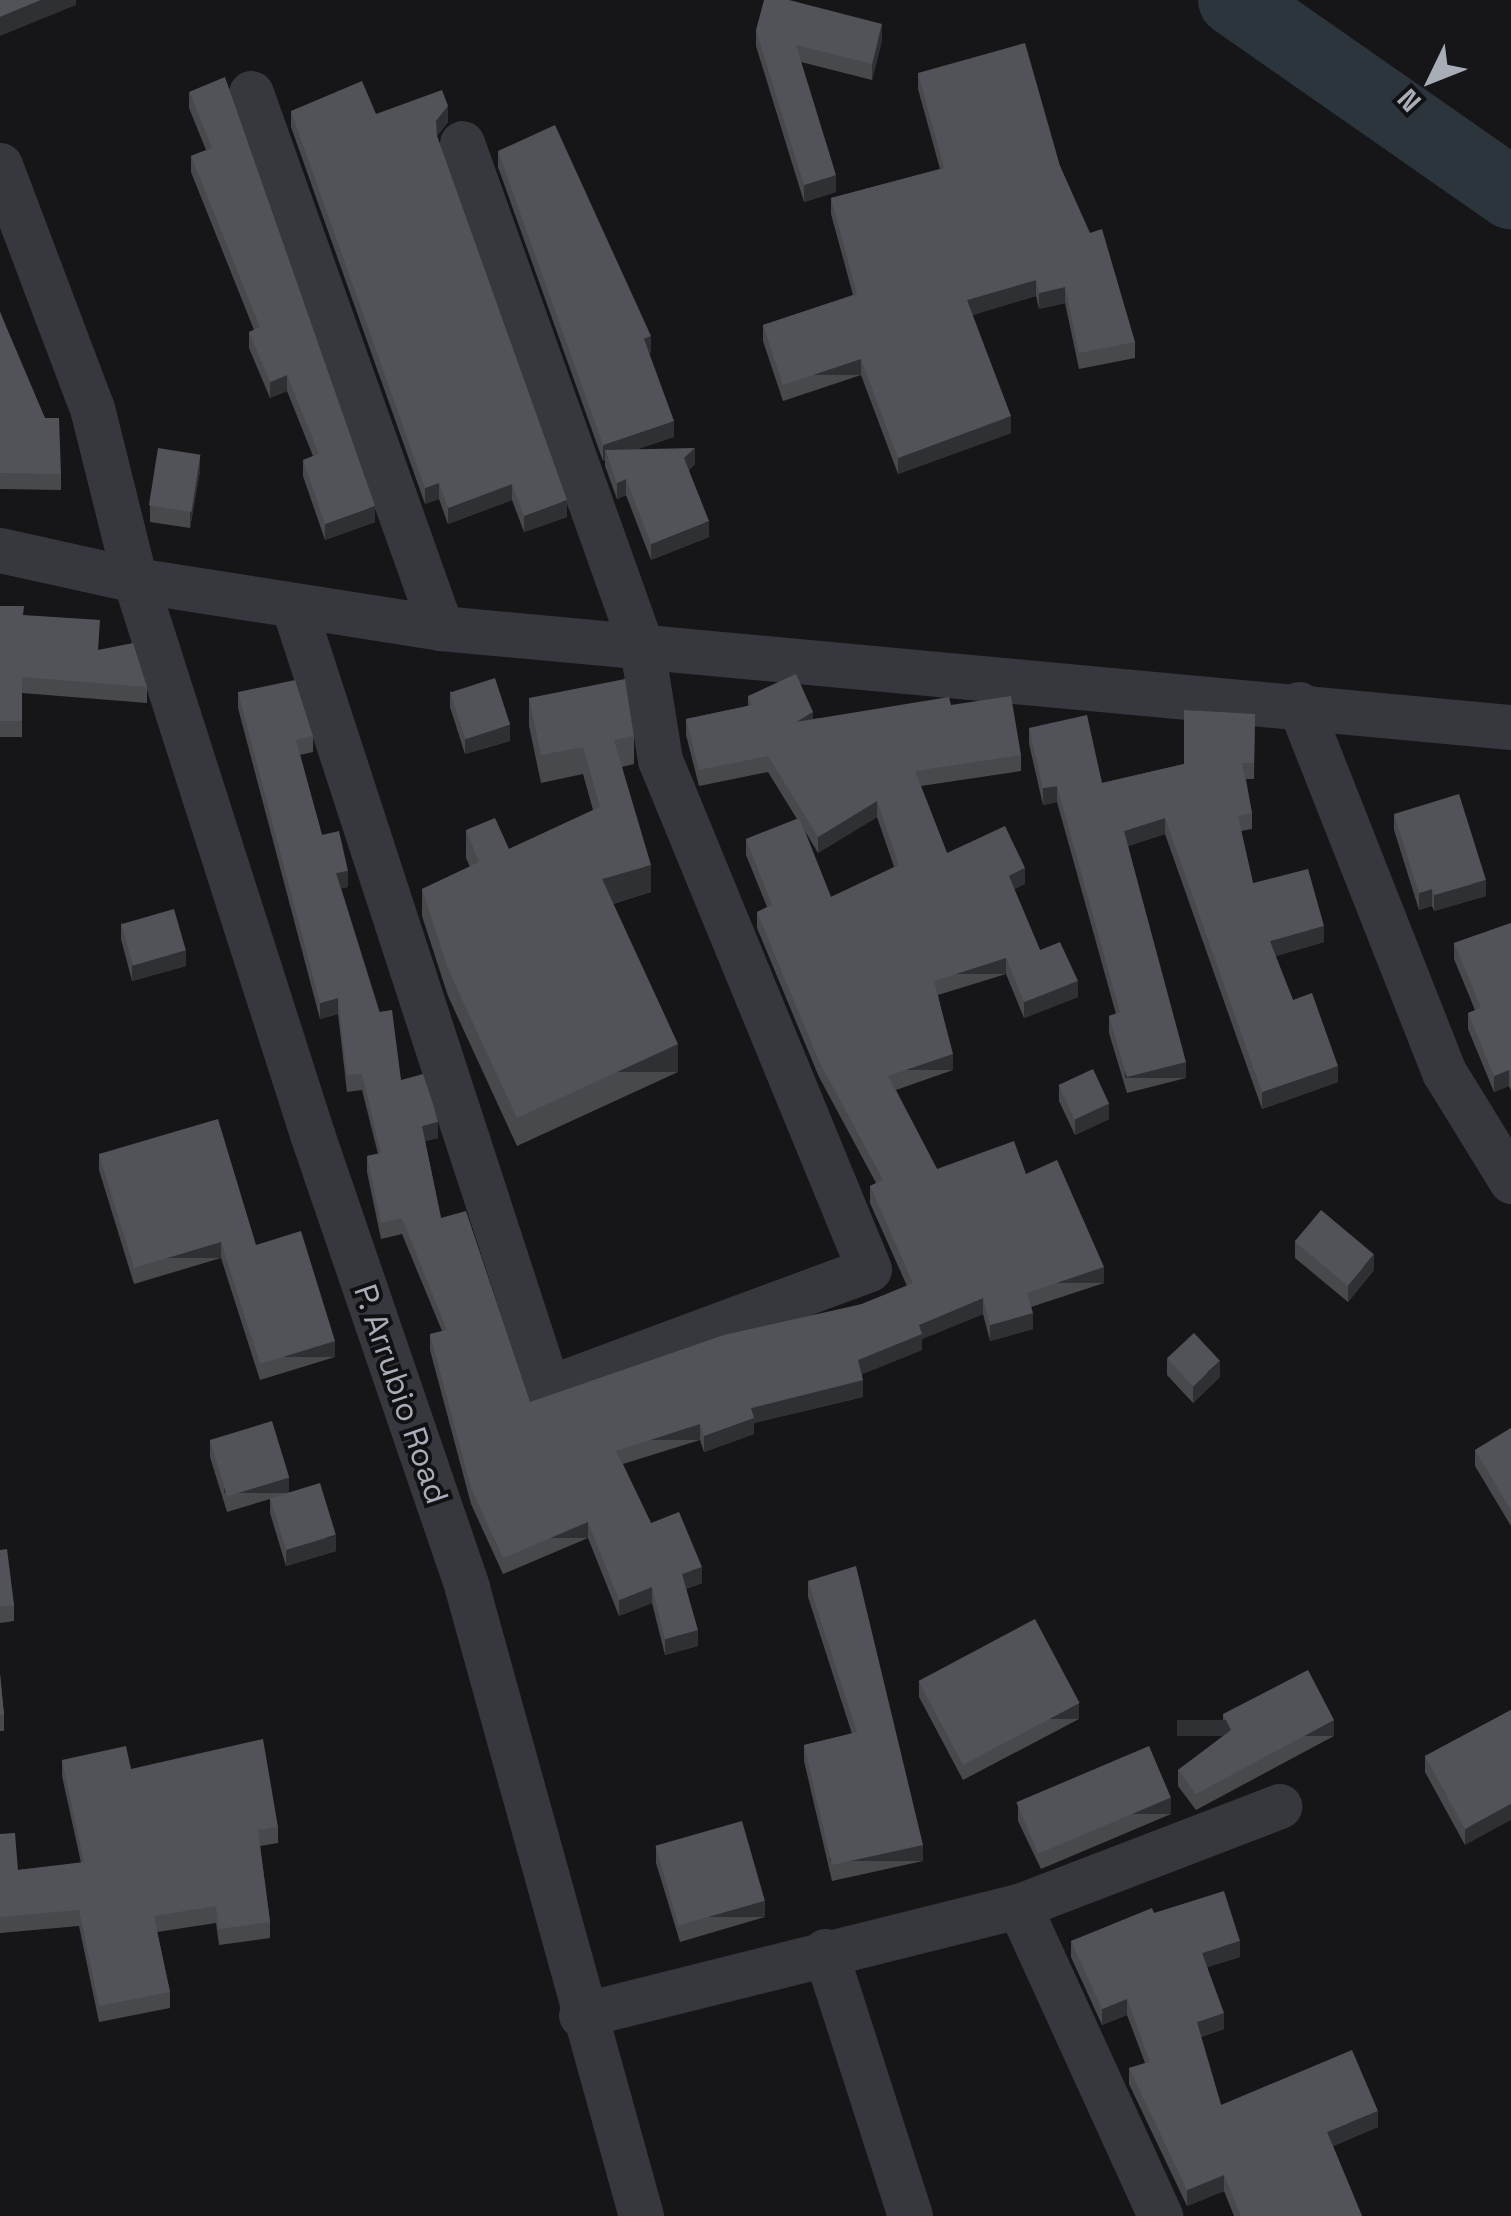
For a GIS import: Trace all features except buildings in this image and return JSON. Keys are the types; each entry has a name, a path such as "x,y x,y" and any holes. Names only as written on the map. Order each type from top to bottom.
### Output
{"street":[{"path":"251,93 441,628"},
{"path":"293,604 548,1388 870,1269 675,801 653,731 642,648 462,144"},
{"name":"P. Arrubio Road","path":"0,165 88,393 135,580 312,1134 467,1588 581,2015 641,2216"},
{"path":"0,550 135,580 441,628 1299,704 1511,727"},
{"path":"1299,704 1444,1072 1511,1181"},
{"path":"581,2015 824,1951 1018,1906 1278,1806"},
{"path":"1018,1906 1160,2216"},
{"path":"824,1951 910,2216"}],"waterway":[{"path":"1234,0 1511,193"}]}
